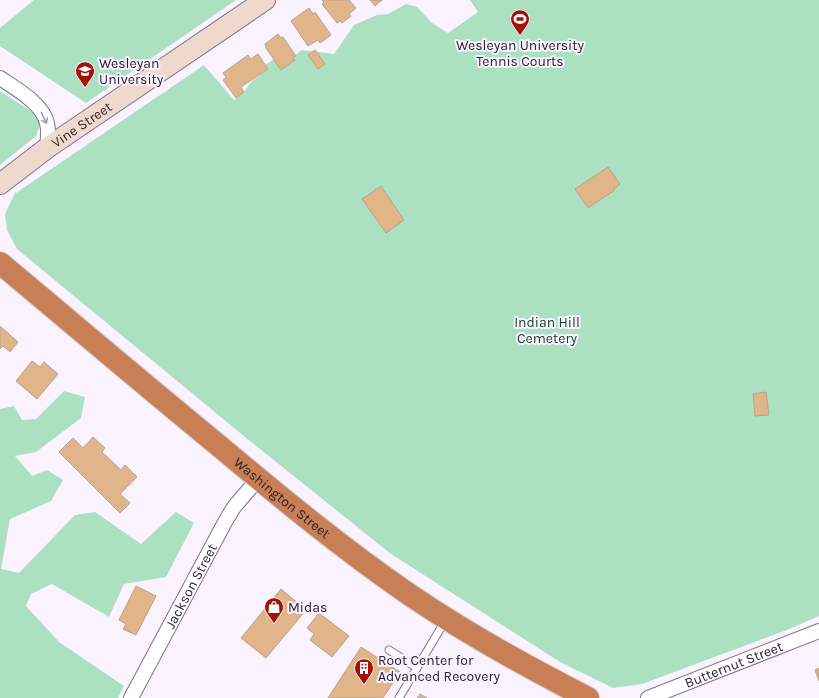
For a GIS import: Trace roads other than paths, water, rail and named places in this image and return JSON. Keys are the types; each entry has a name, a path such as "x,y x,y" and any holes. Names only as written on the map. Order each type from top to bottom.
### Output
{"highway":[{"name":"Washington Street","path":"0,263 258,479 360,560 446,619 588,698"}],"street":[{"name":"Vine Street","path":"0,184 47,148 265,0"},
{"path":"0,78 24,94 43,113 47,123 47,148"},
{"name":"Jackson Street","path":"131,698 224,522 258,479"},
{"name":"Butternut Street","path":"648,698 819,631"}],"lane":[{"path":"399,698 446,619"},
{"path":"389,650 417,668"}],"place":[{"name":"Wesleyan University Tennis Courts","path":"520,36"},
{"name":"Wesleyan University","path":"85,88"},
{"name":"Midas","path":"274,624"},
{"name":"Root Center for Advanced Recovery","path":"364,685"}],"park label":[{"name":"Indian Hill Cemetery","path":"547,330"}]}
